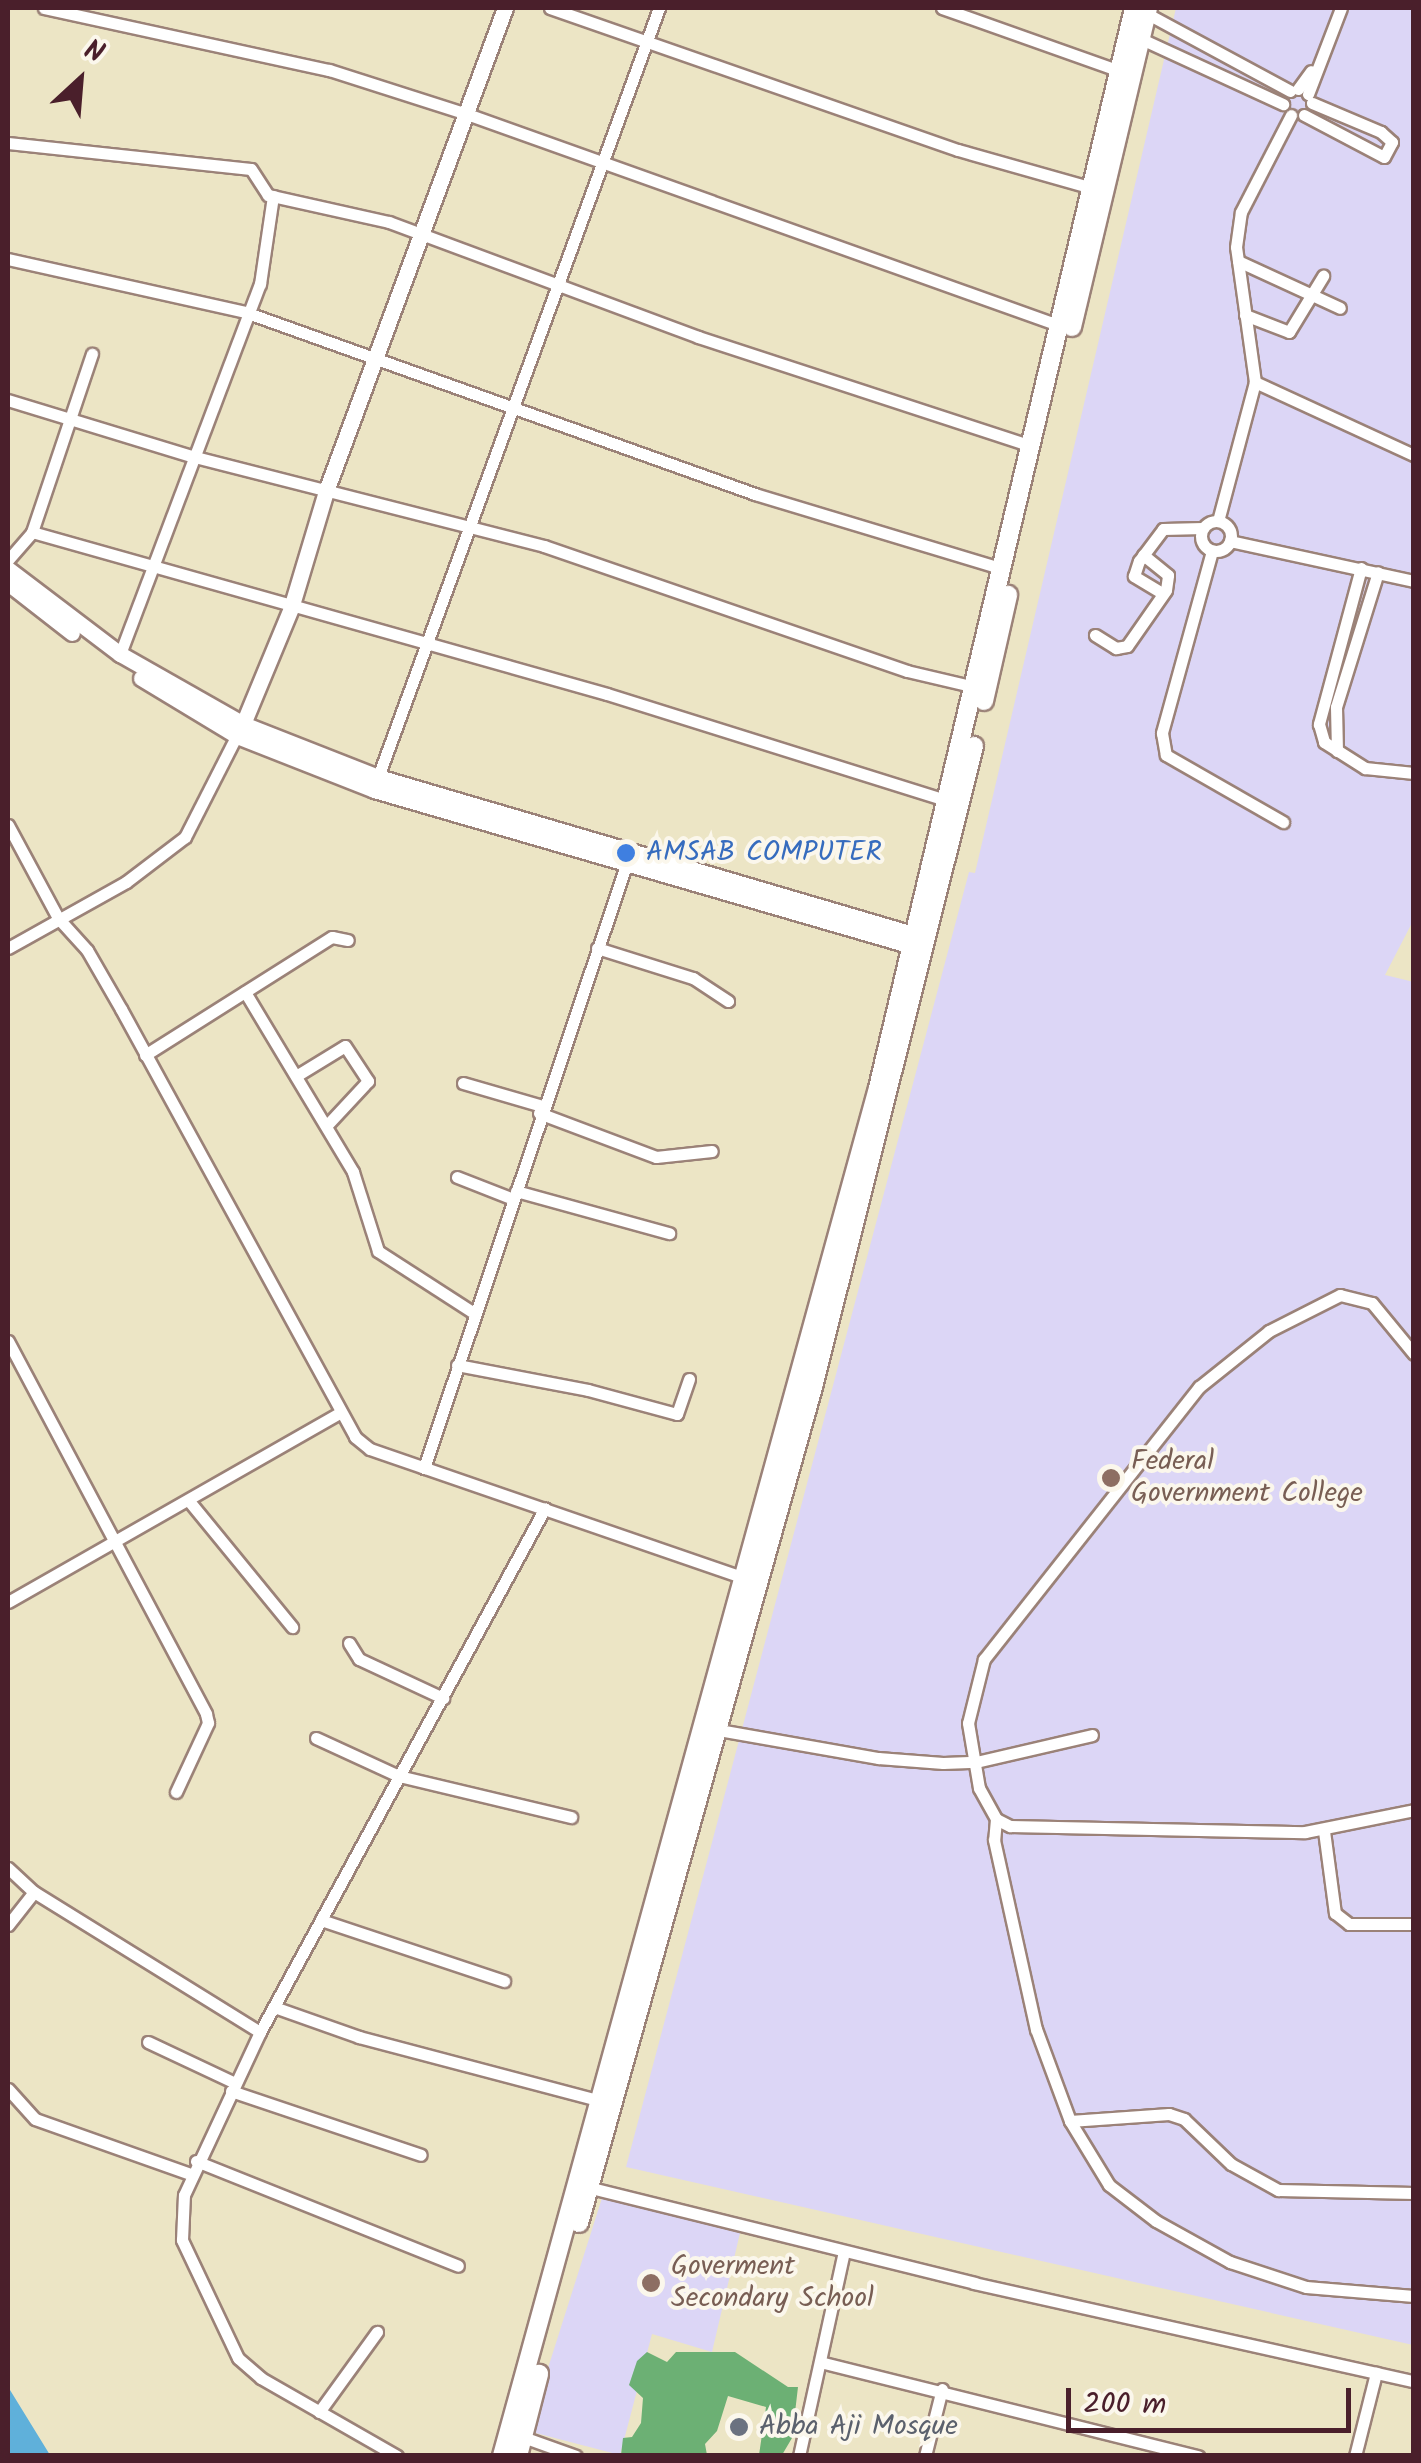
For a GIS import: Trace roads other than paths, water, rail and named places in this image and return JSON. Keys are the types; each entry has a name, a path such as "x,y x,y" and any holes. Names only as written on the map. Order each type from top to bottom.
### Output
{"highway":[{"path":"502,2456 524,2407 591,2188 710,1728 922,943 1141,9"},
{"path":"521,2446 524,2407 601,2101 710,1728 744,1578 922,943 949,801 1092,188 1120,71 1135,36"}],"main road":[{"path":"240,730 291,608 326,491 505,8"},
{"path":"8,569 120,654 240,730 629,856 922,943"},
{"path":"8,583 114,663 240,730 374,790 629,856"}],"street":[{"path":"44,8 328,70 467,114 1060,326"},
{"path":"550,8 1003,165 1092,188"},
{"path":"378,777 658,8"},
{"path":"942,8 1120,71"},
{"path":"1218,522 1255,382 1238,260 1241,212 1340,8"},
{"path":"1135,36 1297,99 1381,132 1392,142 1384,157 1304,116 1297,99 1141,9"},
{"path":"8,143 251,169 273,196 364,215 557,286 1032,446"},
{"path":"120,654 245,312 260,284 273,196"},
{"path":"8,259 245,312 510,410 927,551 1004,569"},
{"path":"1238,260 1340,308"},
{"path":"1245,315 1290,332 1324,276"},
{"path":"8,560 32,532 92,354"},
{"path":"1255,382 1414,455"},
{"path":"8,400 195,456 624,570 906,671 976,686"},
{"path":"1162,593 1134,576 1143,555 1164,529 1203,528 1218,522"},
{"path":"1218,522 1229,528 1230,541"},
{"path":"1203,528 1202,542 1212,551"},
{"path":"32,532 291,608 429,642 949,801"},
{"path":"1282,822 1166,755 1162,733 1212,551 1230,541 1414,581"},
{"path":"1095,634 1116,648 1127,646 1162,593 1168,575 1143,555"},
{"path":"1361,568 1319,724 1324,742 1365,768 1414,773"},
{"path":"1337,751 1336,707 1378,572"},
{"path":"1336,664 1349,668"},
{"path":"8,948 126,882 185,837 240,730"},
{"path":"8,824 58,918 87,950 339,1414 370,1448 744,1578"},
{"path":"424,1468 541,1109 629,856"},
{"path":"145,1055 332,938 348,940"},
{"path":"597,948 694,978 728,1002"},
{"path":"245,992 327,1124 352,1172 378,1251 474,1313"},
{"path":"296,1076 344,1046 368,1081 327,1124"},
{"path":"463,1083 541,1109 656,1157 712,1152"},
{"path":"456,1177 669,1232"},
{"path":"1414,1354 1372,1303 1340,1295 1269,1331 1200,1387 984,1659 970,1696 979,1788 996,1818 994,1840 1036,2029 1070,2121 1109,2184 1156,2221 1230,2262 1306,2287 1414,2296"},
{"path":"8,1341 208,1723 176,1792"},
{"path":"457,1366 588,1390 676,1414 689,1379"},
{"path":"8,1602 116,1546 339,1414"},
{"path":"189,1500 292,1627"},
{"path":"397,2456 318,2412 238,2358 182,2240 190,2174 260,2032 545,1508"},
{"path":"349,1644 360,1660 443,1698"},
{"path":"710,1728 878,1758 976,1762 1092,1735"},
{"path":"316,1738 399,1776 571,1817"},
{"path":"996,1818 1034,1830 1324,1831 1414,1810"},
{"path":"1324,1831 1335,1913 1349,1924 1414,1924"},
{"path":"8,1868 34,1892 260,2032"},
{"path":"8,1925 34,1892"},
{"path":"321,1920 504,1982"},
{"path":"274,2007 601,2101"},
{"path":"148,2042 233,2087 422,2156"},
{"path":"8,2088 35,2118 190,2174"},
{"path":"1070,2121 1170,2114 1184,2119 1231,2164 1278,2190 1414,2193"},
{"path":"196,2161 458,2266"},
{"path":"591,2188 844,2252 1414,2381"},
{"path":"799,2456 844,2252"},
{"path":"318,2412 377,2332"},
{"path":"820,2362 942,2389 1198,2456"},
{"path":"1356,2456 1376,2373"},
{"path":"925,2456 942,2389"},
{"path":"521,2446 576,2456"}],"water":[{"path":"8,2383 10,2390 50,2455 8,2455"}],"place":[{"name":"AMSAB COMPUTER","path":"626,853"},
{"name":"Federal Government College","path":"1111,1478"},
{"name":"Goverment Secondary School","path":"651,2283"},
{"name":"Abba Aji Mosque","path":"739,2427"}]}
